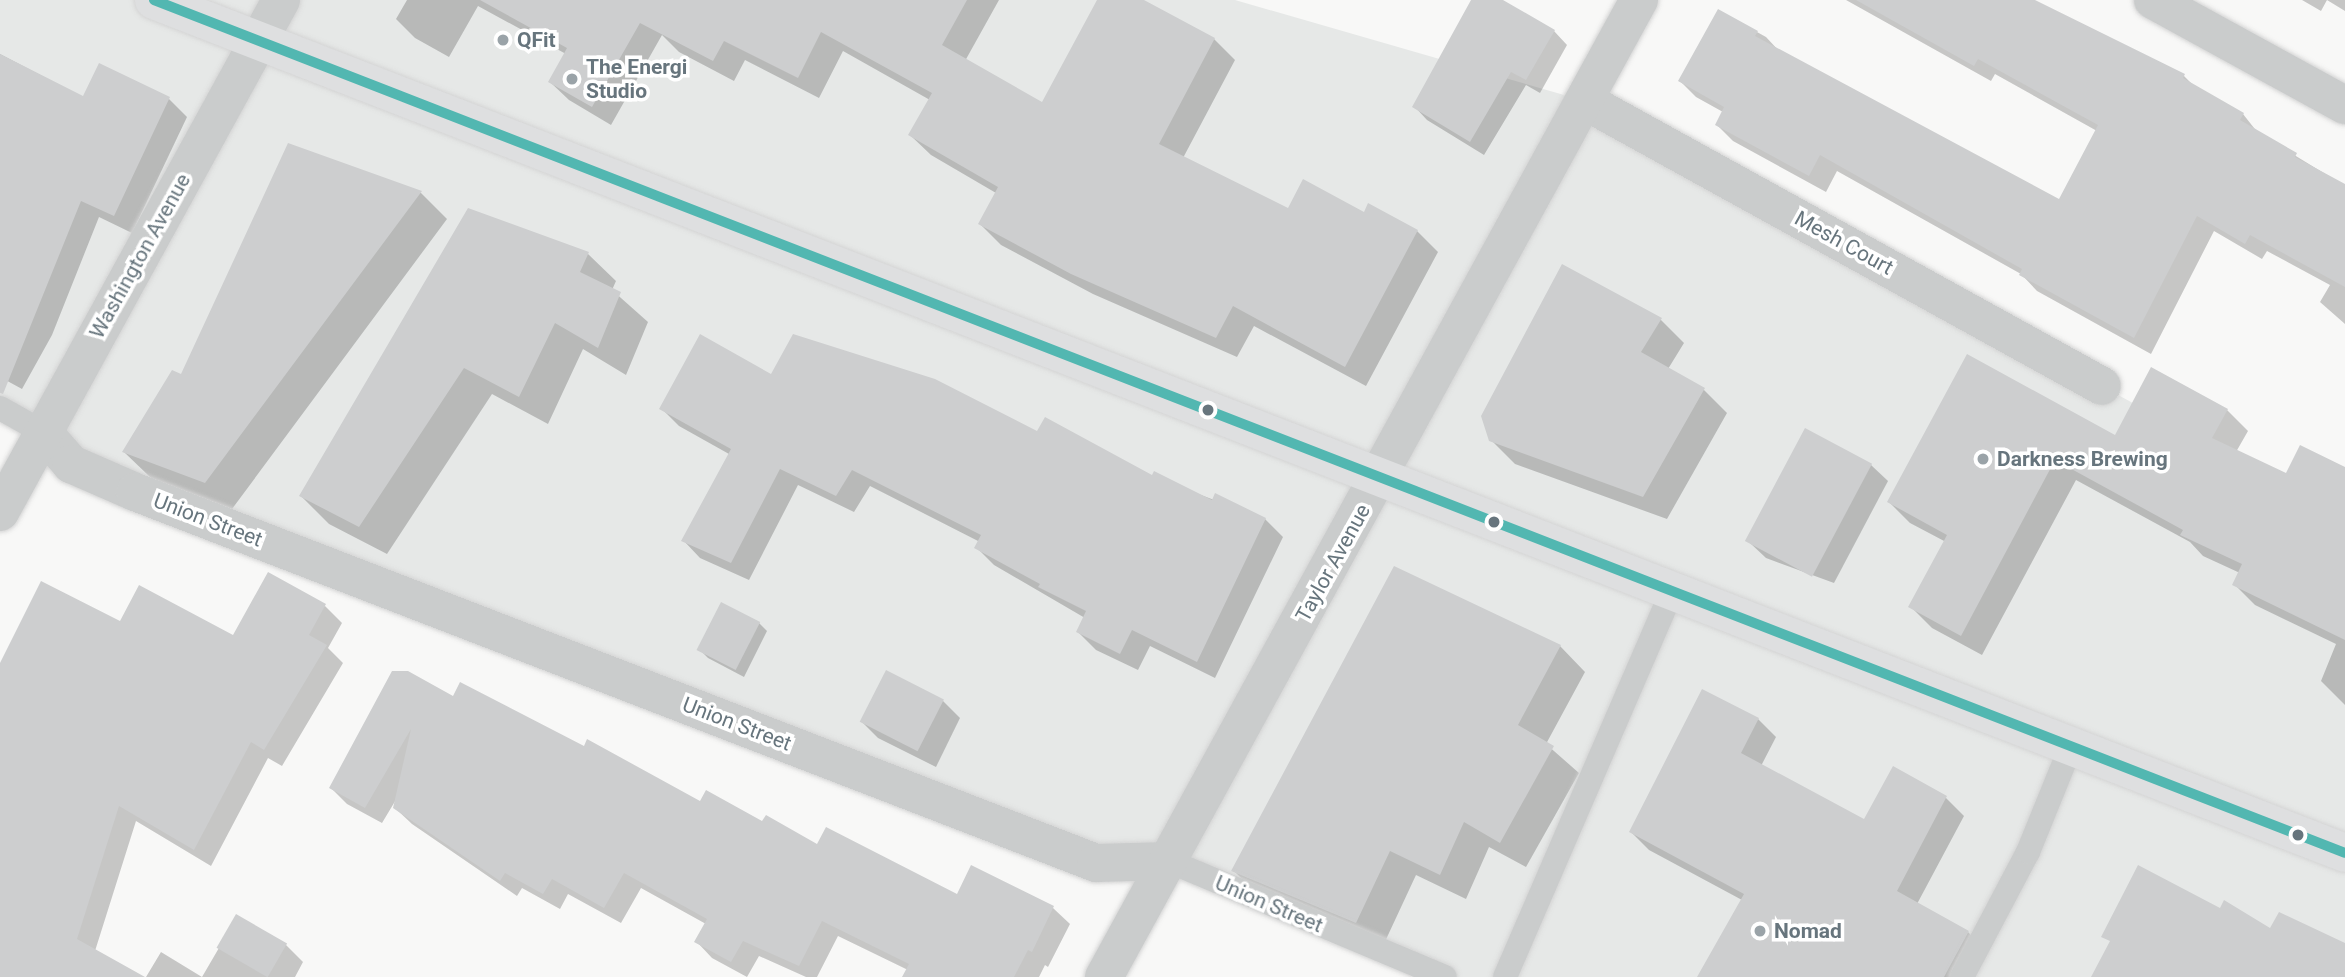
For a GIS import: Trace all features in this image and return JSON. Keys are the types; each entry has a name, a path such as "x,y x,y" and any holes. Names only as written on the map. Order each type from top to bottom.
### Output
{"main road":[{"path":"154,0 2345,853"}],"street":[{"name":"Washington Avenue","path":"0,512 281,0"},
{"name":"Taylor Avenue","path":"1104,977 1639,0"},
{"path":"2154,0 2345,105"},
{"name":"Mesh Court","path":"1585,101 2102,386"},
{"name":"Union Street","path":"43,432 71,464 135,492 1096,863 1169,860"}],"lane":[{"path":"0,408 43,432"},
{"path":"1504,977 1672,591"},
{"path":"1962,977 2028,852 2071,746"},
{"name":"Union Street","path":"1169,860 1445,977"}],"shaded area":[{"path":"0,0 1235,0 1585,101 2345,520 2345,977 1445,977 1169,861 1096,863 135,492 0,408"}],"building":[{"path":"480,0 967,0 942,45 1042,102 1097,0 1144,0 1215,38 1159,144 1288,208 1303,179 1364,212 1368,203 1418,230 1345,367 1233,306 1216,338 1071,274 978,224 998,187 908,135 932,93 821,32 798,78 724,41 713,61 640,23 592,107 548,82 567,48"},
{"path":"1471,0 1503,0 1555,30 1526,80 1511,72 1470,142 1412,107"},
{"path":"1856,0 2035,0 2185,74 2183,78 2244,113 2240,120 2297,153 2295,157 2345,184 2345,287 2250,235 2245,244 2197,216 2134,338 2019,275 2022,269 1820,155 1809,176 1715,125 1724,107 1678,81 1718,9 1758,31 1755,36 2059,199 2098,125 1978,59 1974,66"},
{"path":"0,54 83,96 99,63 170,97 114,216 81,201 3,394 0,393"},
{"path":"288,143 422,191 205,483 122,452 172,370 181,374"},
{"path":"468,208 589,252 580,272 621,292 598,348 555,323 519,397 464,368 359,527 299,496"},
{"path":"1562,264 1662,318 1641,352 1705,388 1643,497 1489,441 1481,416"},
{"path":"700,334 771,374 793,334 935,379 1037,431 1045,417 1152,475 1154,471 1212,500 1215,493 1266,518 1197,662 1132,630 1120,654 1076,632 1086,611 1038,587 1040,584 974,548 981,535 852,470 836,496 780,469 731,563 681,541 731,449 659,409"},
{"path":"1967,354 2115,435 2151,367 2228,409 2212,438 2286,473 2300,445 2345,467 2345,640 2232,585 2242,564 2180,535 2183,530 2055,460 1961,636 1908,607 1947,535 1887,502"},
{"path":"1805,428 1872,464 1812,577 1745,541"},
{"path":"1394,566 1561,645 1518,725 1554,746 1500,843 1464,822 1440,875 1390,851 1356,923 1231,871"},
{"path":"268,572 326,604 309,635 327,645 264,750 251,742 194,850 119,806 77,939 145,977 0,977 0,663 41,581 120,621 139,585 233,635"},
{"path":"721,602 760,622 736,670 696,650"},
{"path":"886,670 944,700 918,751 860,722"},
{"path":"392,671 408,671 453,696 460,682 584,746 587,739 700,801 706,790 762,821 766,815 817,844 826,827 957,894 971,865 1054,906 1032,952 1028,950 1014,977 902,977 909,964 822,921 799,966 743,941 731,962 694,942 707,919 624,873 604,908 552,879 543,894 505,873 500,881 393,808 411,729 365,808 329,788"},
{"path":"1702,689 1759,718 1741,753 1864,819 1893,766 1947,796 1897,891 1969,931 1944,977 1697,977 1744,894 1629,832"},
{"path":"2138,865 2220,908 2224,900 2270,928 2279,912 2345,943 2345,977 2091,977 2110,941 2101,937"},
{"path":"236,914 287,944 268,977 216,948"}],"transit line":[{"path":"154,0 2345,853"}],"place":[{"name":"QFit","path":"503,40"},
{"name":"The Energi Studio","path":"572,79"},
{"name":"Darkness Brewing","path":"1983,459"},
{"name":"Nomad","path":"1760,931"}]}
